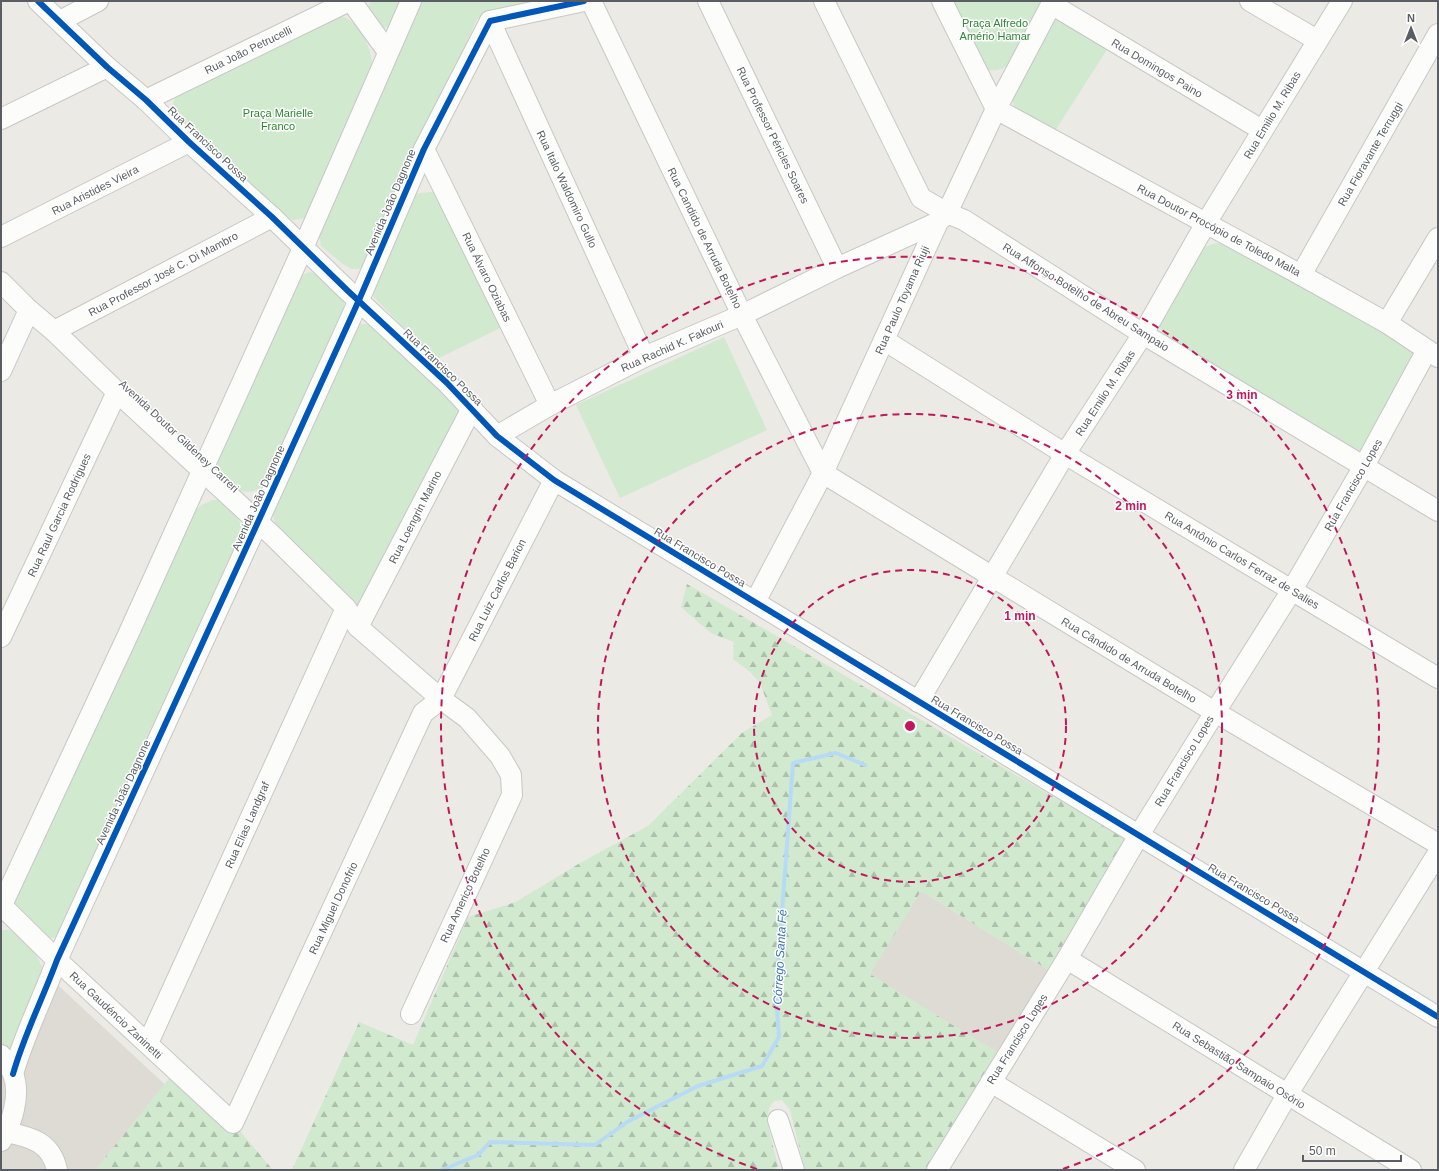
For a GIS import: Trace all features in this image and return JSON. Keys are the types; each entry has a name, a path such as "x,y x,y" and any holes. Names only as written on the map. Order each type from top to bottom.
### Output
{"street":[{"name":"Rua Francisco Possa","path":"38,1 107,67 146,100 189,142 272,217 447,383 497,436 554,480 1438,1017"},
{"path":"60,21 98,1"},
{"path":"350,1 388,52"},
{"name":"Rua João Petrucelli","path":"146,100 350,1"},
{"path":"1,906 127,637 303,248 411,1"},
{"path":"490,21 584,1"},
{"name":"Rua Candido de Arruda Botelho","path":"591,1 742,315 823,473"},
{"name":"Rua Professor Péricles Soares","path":"708,1 837,268"},
{"name":"Rua Affonso Botelho de Abreu Sampaio","path":"824,1 921,198 950,218 1438,511"},
{"path":"942,1 996,109"},
{"path":"1250,1 1317,40"},
{"name":"Rua Emilio M. Ribas","path":"918,702 993,578 1065,454 1143,334 1206,223 1342,1"},
{"name":"Rua Paulo Toyama Riuji","path":"755,602 823,473 884,340 950,218 996,109 1052,3"},
{"name":"Rua Domingos Paino","path":"1052,3 1262,130"},
{"name":"Avenida João Dagnone","path":"13,1074 20,1052 57,960 359,300 424,148 490,21"},
{"name":"Rua Italo Waldomiro Gullo","path":"490,21 644,357"},
{"name":"Rua Fioravante Terruggi","path":"1301,275 1438,34"},
{"path":"1,119 107,67"},
{"name":"Rua Doutor Procópio de Toledo Malta","path":"996,109 1387,323 1432,354"},
{"name":"Rua Aristides Vieira","path":"1,237 189,142"},
{"name":"Rua Álvaro Oziabas","path":"424,148 550,405"},
{"name":"Rua Professor José C. Di Mambro","path":"54,331 272,217"},
{"name":"Rua Rachid K. Fakouri","path":"497,436 550,405 644,357 742,315 837,268 950,218"},
{"path":"1387,323 1438,238"},
{"name":"Avenida Doutor Gildeney Carreri","path":"1,282 29,310 54,331 116,392 258,522 346,608 358,627 441,699 467,718 500,756 511,775"},
{"path":"1,371 29,310"},
{"name":"Rua Antônio Carlos Ferraz de Salies","path":"884,340 1065,454 1438,678"},
{"name":"Rua Francisco Lopes","path":"937,1170 1068,959 1139,835 1292,590 1364,466 1432,354"},
{"name":"Rua Raul Garcia Rodrigues","path":"1,637 116,392"},
{"name":"Rua Loengrin Marino","path":"358,627 472,408"},
{"name":"Rua Cândido de Arruda Botelho","path":"823,473 1215,712 1438,844"},
{"name":"Rua Luiz Carlos Barion","path":"441,699 554,480"},
{"name":"Rua Elias Landgraf","path":"148,1043 346,608"},
{"name":"Rua Miguel Donofrio","path":"233,1123 423,713 441,699"},
{"name":"Rua Americo Botelho","path":"410,1014 512,795 511,775"},
{"path":"1244,1170 1287,1095 1438,853"},
{"name":"Rua Gaudéncio Zaninetti","path":"1,906 233,1123"},
{"name":"Rua Sebastião Sampaio Osório","path":"1068,959 1411,1170"},
{"path":"1,1055 13,1074 15,1090 15,1106 12,1119 4,1137 29,1137 47,1148 55,1163 56,1170"},
{"path":"991,1082 1135,1170"},
{"path":"778,1120 794,1170"}],"shaded area":[{"path":"921,891 1050,971 998,1053 869,974"},
{"path":"1,930 61,988 257,1170 1,1170"}],"green space":[{"path":"372,1 401,1 393,22 387,27 383,28 368,12 369,4"},
{"path":"417,1 545,1 485,15 477,19 369,263 359,269 351,269 321,246 319,234"},
{"name":"Praça Alfredo Amério Hamar","path":"950,1 1041,1 1010,64 1001,69 992,70 985,69"},
{"name":"Praça Marielle Franco","path":"338,16 345,17 357,27 367,43 372,59 372,66 305,218 294,220 290,219 173,117 175,97 177,94"},
{"path":"1057,16 1108,48 1053,134 1019,115 1011,99 1048,20"},
{"path":"432,192 437,194 506,325 435,360 371,294 413,196 420,193"},
{"path":"1217,243 1225,245 1406,341 1415,353 1361,454 1163,334 1160,328 1160,321 1203,248"},
{"path":"310,272 319,275 341,295 344,301 344,310 266,485 257,490 244,492 231,485 221,475 218,466 218,454 301,275"},
{"path":"360,324 369,324 375,327 460,411 365,604 355,608 277,530 272,512 355,326"},
{"path":"724,337 767,430 620,498 576,405"},
{"path":"213,500 222,500 233,512 243,531 243,537 60,937 45,937 11,906 194,512 201,505"},
{"path":"687,584 1126,839 1050,971 921,891 870,974 998,1053 925,1170 805,1170 790,1110 782,1100 774,1101 769,1108 767,1121 778,1166 773,1170 292,1170 359,1022 413,1045 468,917 516,902 580,863 648,826 742,733 772,715 760,683 750,672 733,659 734,642 711,633 681,607"},
{"path":"1,930 9,930 13,932 36,954 42,967 23,1034 14,1055 1,1043"},
{"path":"176,1070 233,1123 273,1170 95,1170"}],"waterway":[{"name":"Córrego Santa Fé","path":"442,1170 478,1155 490,1142 595,1145 627,1122 698,1086 762,1066 779,1037 776,995 793,763 836,753 865,765"}],"cycle path":[{"path":"38,1 107,67 146,100 189,142 272,217 348,291 447,383 497,436 554,480 1438,1017"},
{"path":"13,1074 17,1059 57,960 359,300 424,149 490,21 584,1"}]}
